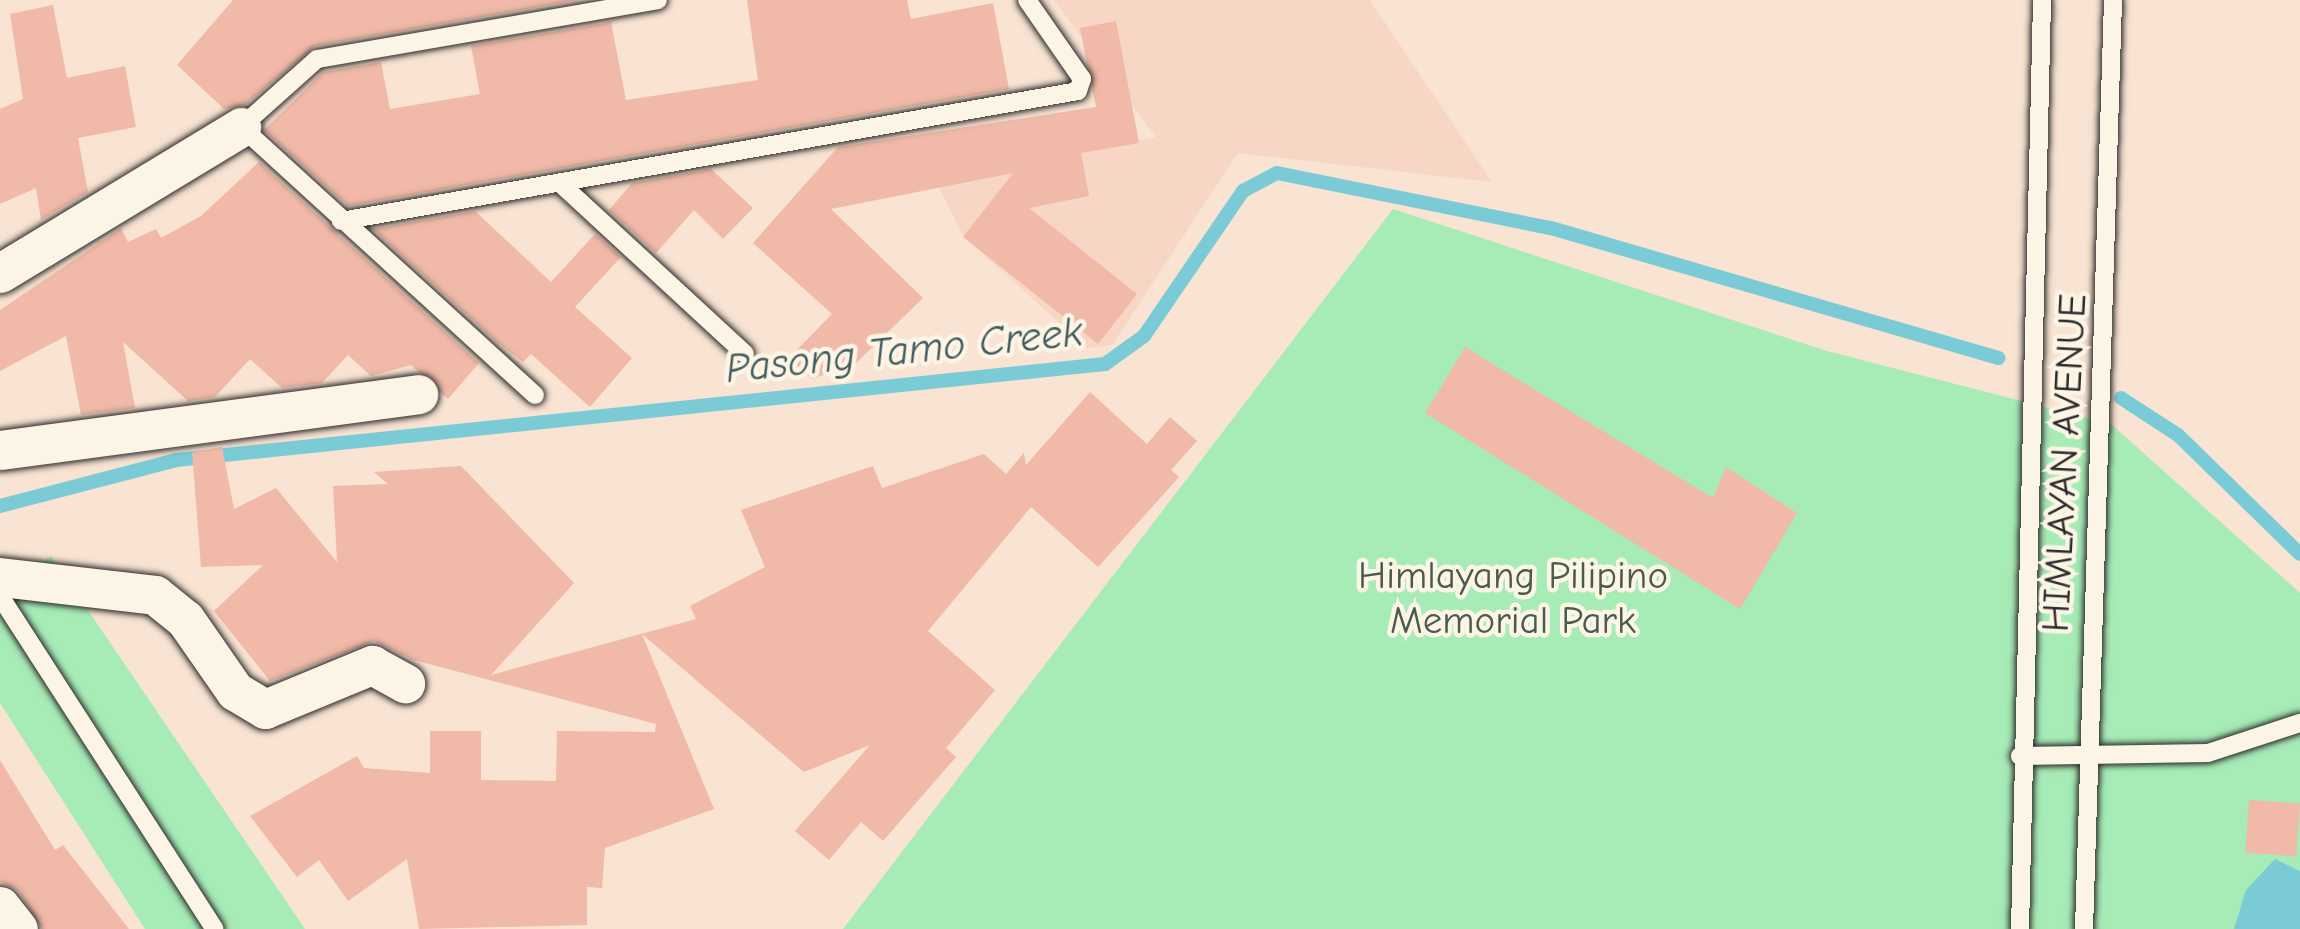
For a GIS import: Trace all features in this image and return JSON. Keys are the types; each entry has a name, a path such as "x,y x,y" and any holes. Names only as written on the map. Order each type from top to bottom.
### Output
{"street":[{"path":"0,273 241,128"},
{"path":"0,450 418,394"},
{"path":"1,591 155,595 185,619 235,691 265,709 372,665 405,683"}],"lane":[{"path":"535,395 241,128 316,59 658,0"},
{"path":"340,221 1078,91 1082,79 1027,0"},
{"name":"HIMLAYAN AVENUE","path":"2020,929 2020,756 2042,0"},
{"name":"HIMLAYAN AVENUE","path":"2084,929 2113,0"},
{"path":"562,185 746,354"},
{"path":"1,591 215,929"},
{"path":"2020,756 2208,753 2300,723"}],"shaded area":[{"path":"1054,0 1370,0 1492,182 1238,153 1112,345 1087,348 963,236 935,179 1156,137"}],"green space":[{"name":"Himlayang Pilipino Memorial Park","path":"1393,209 1827,351 2111,424 2300,593 2300,929 843,929"},
{"path":"51,556 305,929 145,929 0,703 0,591"}],"water":[{"path":"2275,859 2300,871 2300,929 2234,929 2246,890"}],"building":[{"path":"233,0 579,0 315,46 246,104 224,109 177,65"},
{"path":"747,0 907,0 911,19 993,3 1009,89 348,206 264,130 323,72 381,62 390,109 480,94 471,46 611,22 626,100 758,80"},
{"path":"53,5 67,78 125,66 136,127 78,138 88,192 41,220 36,188 0,204 0,109 23,99 10,14"},
{"path":"1116,21 1139,143 1081,153 1089,196 1029,208 1137,294 1098,344 963,237 1013,173 831,209 923,298 856,363 812,379 789,358 832,314 753,243 838,147 1096,107 1080,28"},
{"path":"259,162 479,363 448,399 411,365 371,376 348,355 322,383 282,388 250,359 215,397 188,401 123,342 135,408 81,415 66,336 0,371 0,310 121,228 128,242 156,229 161,238 201,216"},
{"path":"711,169 753,208 723,239 694,210 656,253 609,210 632,183"},
{"path":"475,211 551,282 595,234 621,257 575,307 632,358 590,407 531,354 523,362 497,342 373,229"},
{"path":"1465,347 1713,498 1726,467 1797,513 1740,609 1425,413"},
{"path":"1090,392 1147,444 1170,417 1197,441 1171,470 1179,477 1098,567 1031,507 928,631 995,690 946,748 956,757 883,841 861,822 829,860 795,831 870,745 804,772 642,634 714,809 605,848 602,888 587,887 587,925 419,929 407,859 348,901 319,860 297,877 250,816 357,756 364,768 430,773 430,731 481,731 481,780 556,781 557,731 655,732 656,724 414,660 374,641 270,681 214,611 263,565 201,567 192,452 222,447 234,509 276,488 337,562 333,486 388,484 374,472 461,466 574,583 491,675 696,619 690,606 765,567 741,510 873,466 882,488 984,454 1006,474 1024,453 1026,465"},
{"path":"0,760 55,850 63,845 129,929 42,929 19,891 0,882"},
{"path":"2249,800 2300,804 2296,856 2245,853"}],"waterway":[{"name":"Pasong Tamo Creek","path":"0,506 176,460 1105,364 1144,336 1243,191 1277,173 1551,228 1998,358"},
{"name":"Pasong Tamo Creek","path":"2121,398 2178,435 2300,554"}]}
